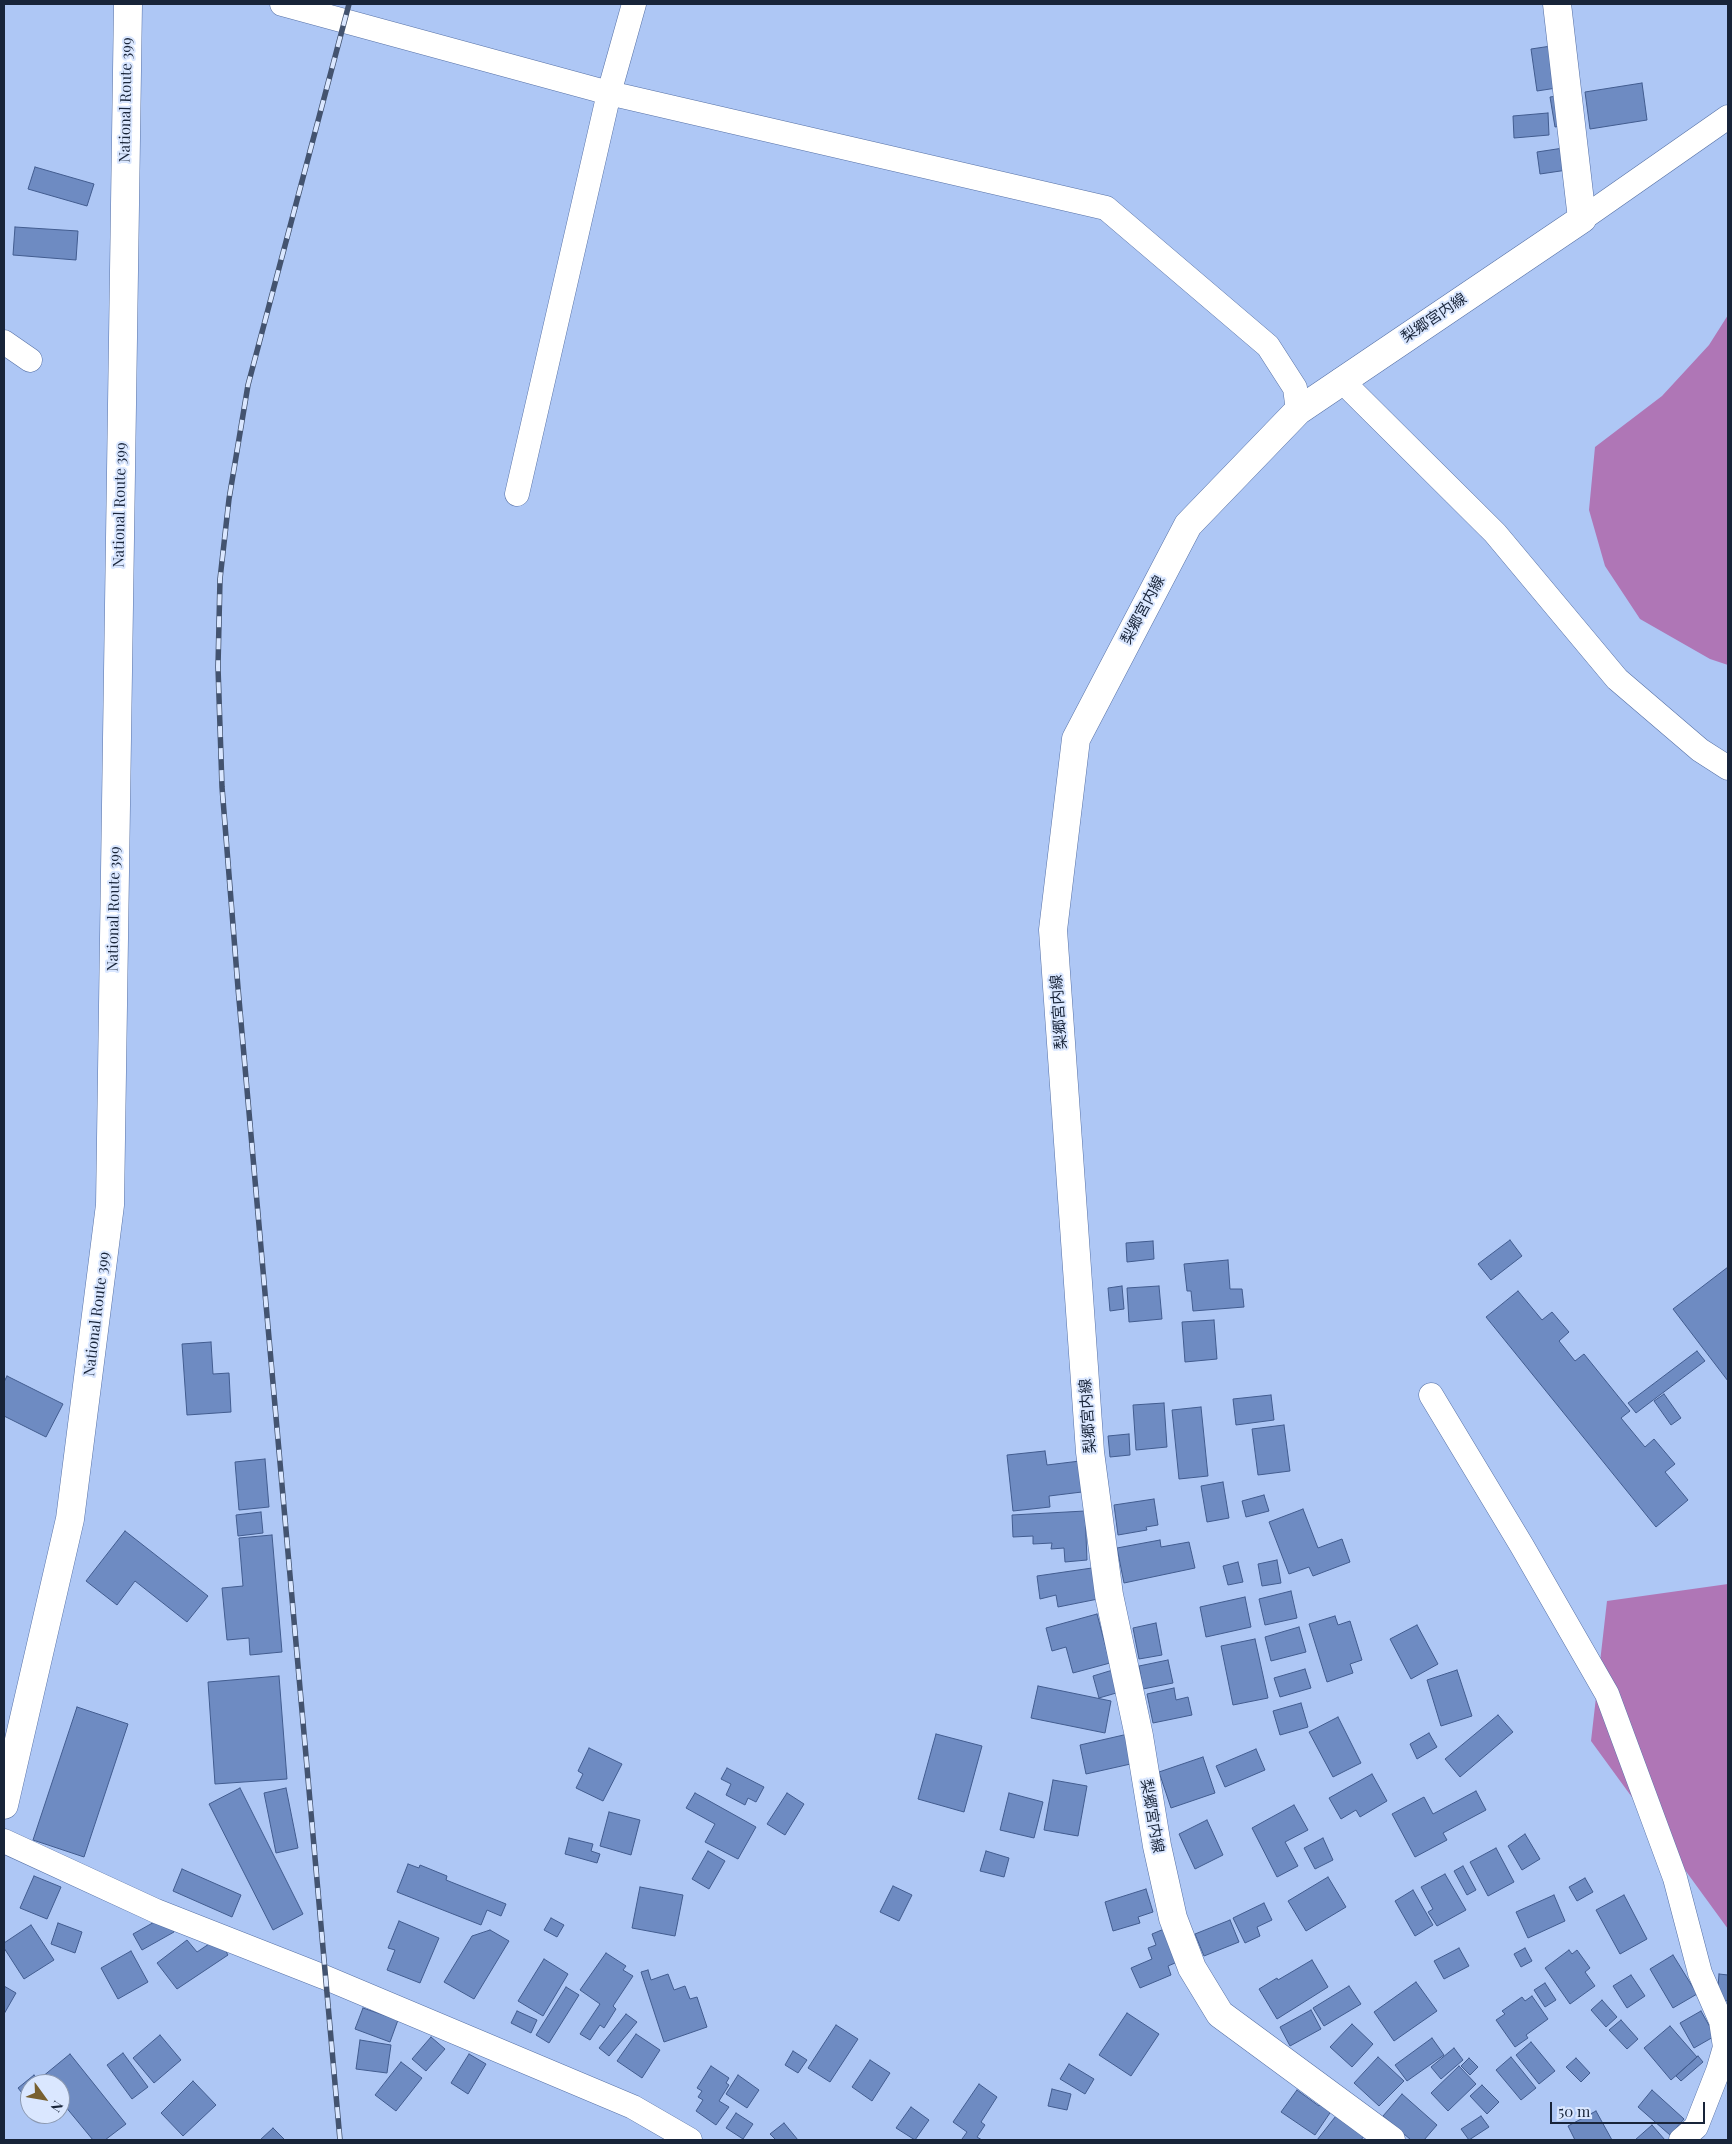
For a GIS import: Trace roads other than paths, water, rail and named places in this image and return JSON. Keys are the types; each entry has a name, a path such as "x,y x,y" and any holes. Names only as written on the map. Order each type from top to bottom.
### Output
{"main road":[{"name":"National Route 399","path":"4,1805 70,1519 110,1205 128,4"},
{"path":"1557,4 1582,219"},
{"name":"梨郷宮内線","path":"1392,2140 1220,2014 1192,1968 1173,1918 1157,1846 1139,1736 1109,1595 1090,1452 1053,930 1076,739 1188,524 1298,411 1341,380 1582,219"}],"street":[{"path":"282,4 609,93 1106,208 1268,346 1296,388 1298,411"},
{"path":"518,494 609,93 634,4"},
{"path":"1582,219 1728,117"},
{"path":"4,342 30,360"},
{"path":"1341,380 1495,533 1617,679 1700,750 1728,768"},
{"path":"1431,1395 1607,1694 1675,1878 1700,1973 1721,2021 1725,2047 1720,2092 1696,2126 1681,2140"},
{"path":"4,1841 156,1911 324,1977 633,2107 690,2140"}],"railway":[{"path":"340,2140 238,988 222,787 218,667 220,579 229,499 248,385 349,4"}]}
